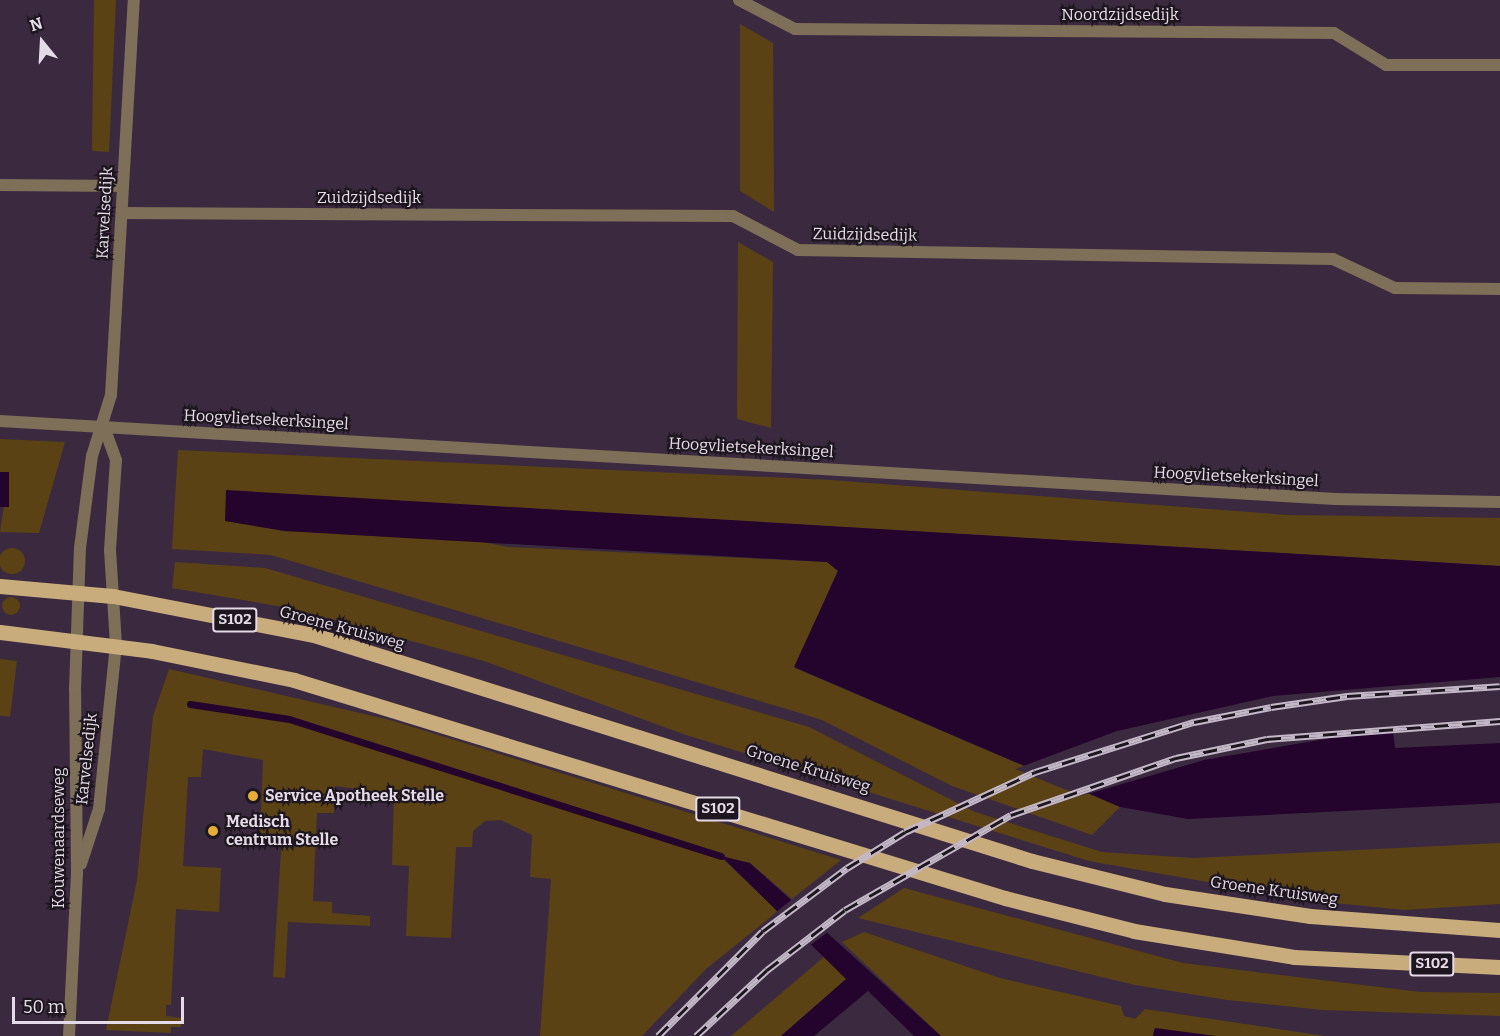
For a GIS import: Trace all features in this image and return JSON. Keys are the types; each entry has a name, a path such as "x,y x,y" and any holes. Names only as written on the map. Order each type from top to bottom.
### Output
{"main road":[{"name":"Groene Kruisweg","path":"0,586 78,591 113,596 314,636 1032,861 1110,880 1310,916 1500,930"},
{"name":"S102","path":"0,632 116,645 294,680 1005,898 1134,931 1294,957 1500,967"}],"street":[{"name":"Karvelsedijk","path":"78,591 93,456 104,427 111,395 134,0"},
{"name":"Noordzijdsedijk","path":"739,0 795,29 1334,33 1386,64 1500,65"},
{"path":"0,185 123,186"},
{"name":"Zuidzijdsedijk","path":"122,213 734,216 798,250 1333,259 1395,288 1500,289"},
{"name":"Hoogvlietsekerksingel","path":"0,421 1335,499 1500,502"},
{"path":"104,427 116,460 110,550 116,645"},
{"path":"75,639 78,591"},
{"name":"Kouwenaardseweg","path":"69,1036 77,874 75,639"},
{"name":"Karvelsedijk","path":"77,874 99,809 116,645"}],"shaded area":[{"path":"94,0 116,0 109,152 92,151"},
{"path":"740,24 773,43 774,212 740,191"},
{"path":"738,242 773,262 771,428 737,419"},
{"path":"0,439 65,442 39,533 0,532 9,473 0,472"},
{"path":"178,450 830,480 1287,515 1500,518 1500,566 226,491 508,547 827,562 838,570 795,668 1120,807 1092,835 952,786 822,720 790,710 271,555 172,549"},
{"path":"0,472 9,472 9,507 0,507"},
{"path":"226,490 1500,566 1500,803 1188,819 1120,807 794,667 838,571 827,562 284,531 225,521"},
{"path":"12,548 21,552 25,561 21,570 12,574 3,570 -1,561 3,552"},
{"path":"175,562 265,568 809,727 975,812 1102,852 1193,858 1500,843 1500,904 1404,910 1315,901 1089,861 683,734 484,661 295,609 172,588"},
{"path":"11,597 17,600 20,606 17,612 11,615 5,612 2,606 5,600"},
{"path":"0,659 17,661 10,717 0,715"},
{"path":"169,669 390,720 841,860 792,899 750,863 722,858 778,911 706,969 642,1036 540,1036 551,879 530,877 532,835 501,820 485,821 473,831 472,847 456,847 451,938 406,936 409,866 392,865 394,794 335,786 334,813 317,813 313,901 332,902 332,913 370,916 370,926 288,922 285,978 273,977 282,835 260,833 263,760 203,749 201,777 188,777 183,866 221,868 219,912 176,909 171,1005 166,1005 166,1016 181,1018 181,1027 171,1027 171,1033 106,1030 137,880 153,716"},
{"path":"721,856 750,863 941,1036 914,1036 868,991 814,1036 781,1036 846,979"},
{"path":"904,888 1183,963 1420,992 1500,993 1500,1016 1323,1010 1227,1000 1135,985 858,918"},
{"path":"864,932 1000,978 1121,1006 1124,1016 1135,1019 1145,1009 1325,1036 1216,1036 1154,1029 1153,1036 941,1036 842,942"},
{"path":"825,956 847,979 781,1036 731,1036"},
{"path":"1155,1028 1216,1036 1153,1036"}],"pier":[{"path":"1500,677 1500,743 1395,748 1393,731 1331,738 1204,760 1081,796 1015,769 1117,731 1273,696"},
{"path":"795,897 832,929 809,946 775,913"}],"waterway":[{"path":"190,704 289,719 721,856"}],"railway":[{"path":"658,1036 763,931 847,868 905,832 1035,772 1194,722 1271,707 1347,696 1500,686"},
{"path":"696,1036 767,970 845,910 1011,815 1176,758 1267,739 1500,721"}],"place":[{"name":"Service Apotheek Stelle","path":"253,796"},
{"name":"Medisch centrum Stelle","path":"213,831"}]}
